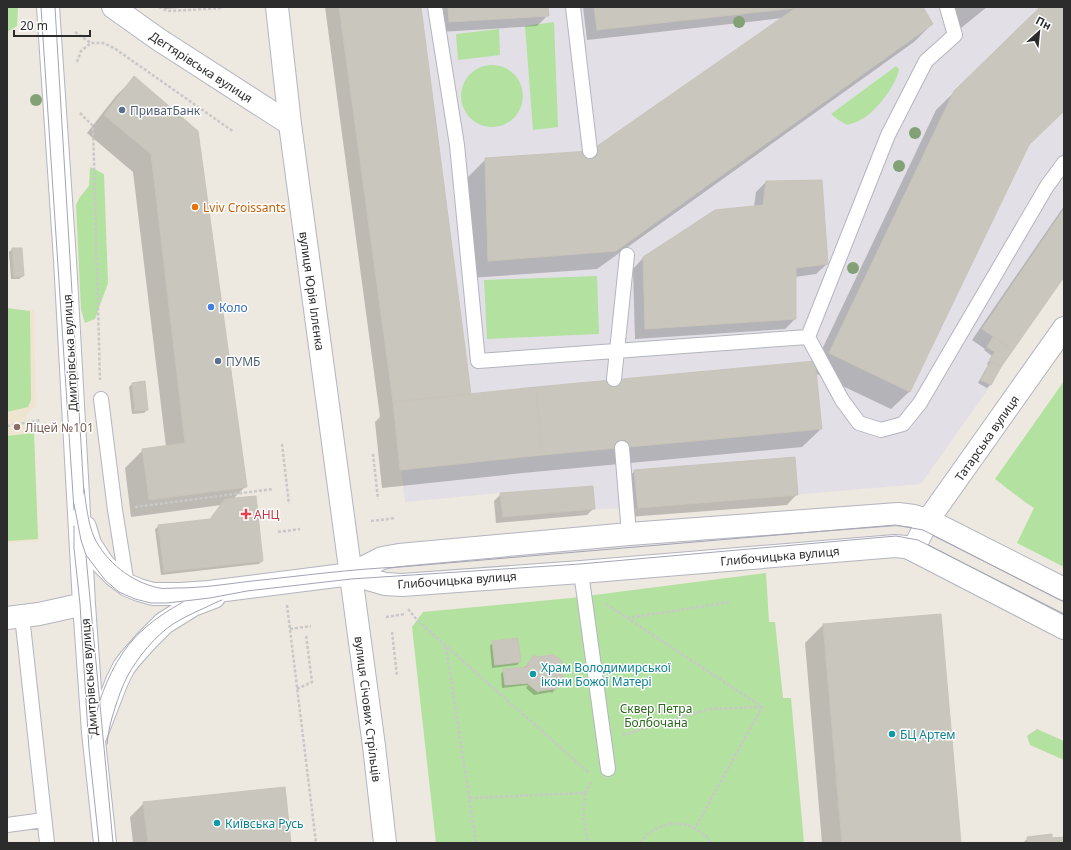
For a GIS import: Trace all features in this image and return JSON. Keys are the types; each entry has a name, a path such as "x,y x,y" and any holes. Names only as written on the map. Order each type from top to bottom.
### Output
{"main road":[{"name":"Дмитрівська вулиця","path":"48,7 65,260 84,604 94,748 105,843"},
{"name":"Дегтярівська вулиця","path":"114,7 158,39 290,124"},
{"name":"вулиця Юрія Іллєнка","path":"277,7 290,124 351,574"},
{"name":"Татарська вулиця","path":"913,550 928,520 1064,328"},
{"path":"79,507 90,544 103,564 127,585 153,594 209,592 351,574 382,558 399,555 629,534 898,514 928,520 1064,589"},
{"name":"Глибочицька вулиця","path":"351,574 385,584 402,585 895,546 906,547 913,550 1064,628"},
{"name":"вулиця Січових Стрільців","path":"351,574 374,746 385,843"},
{"path":"94,748 98,730 117,681 124,667 146,641 164,624 193,605 210,598 250,586"},
{"path":"14,617 84,604"}],"lane":[{"path":"435,7 457,145 478,361 808,337"},
{"path":"573,7 590,150"},
{"path":"947,7 955,35 926,62 888,135 808,337 842,400 859,423 881,430 903,424 920,403 1047,186 1064,163"},
{"path":"614,380 627,255"},
{"path":"100,399 127,585"},
{"path":"622,448 629,534"},
{"path":"581,572 608,768"},
{"path":"14,617 47,843"},
{"path":"7,825 44,820"}],"path":[{"path":"160,7 168,11 222,7"},
{"path":"77,63 81,51 91,43 102,43 114,48 234,132"},
{"path":"80,113 93,126 100,399"},
{"path":"7,426 41,420"},
{"path":"282,444 289,504"},
{"path":"373,454 378,499"},
{"path":"115,510 273,489"},
{"path":"371,521 395,518"},
{"path":"278,532 300,529"},
{"path":"626,618 731,602"},
{"path":"605,603 762,707"},
{"path":"287,604 316,843"},
{"path":"386,617 406,614"},
{"path":"417,620 594,778"},
{"path":"290,629 311,626"},
{"path":"392,632 397,676"},
{"path":"297,689 312,682 306,635"},
{"path":"446,646 476,843"},
{"path":"604,740 636,732 709,709 762,707"},
{"path":"695,828 762,707"},
{"path":"588,843 583,818 585,793 594,778 608,768"},
{"path":"470,798 585,793"},
{"path":"640,843 649,832 663,825 680,823 695,828 709,839 711,843"}],"shaded area":[{"path":"341,7 1064,7 1064,277 1001,367 991,385 921,484 638,508 595,509 503,517 500,493 405,502"},
{"name":"Ліцей №101","path":"7,310 34,310 36,406 26,414 28,430 34,433 39,541 7,543"}],"green space":[{"path":"7,7 18,7 17,26 7,32"},
{"path":"554,22 558,127 533,130 525,26"},
{"path":"499,29 500,55 458,60 456,34"},
{"path":"486,65 498,65 514,74 521,84 523,96 521,108 514,118 498,127 486,127 475,122 466,113 461,102 461,90 466,79 475,70"},
{"path":"896,66 899,69 890,90 868,115 859,121 847,125 831,114"},
{"path":"90,167 104,174 108,283 95,319 85,323 81,309 76,205 80,197 89,186"},
{"path":"597,276 599,334 487,339 484,280"},
{"path":"7,308 30,311 31,400 28,407 7,412"},
{"path":"1064,381 1064,567 1017,543 1034,508 995,479"},
{"path":"34,433 38,539 7,541 7,436"},
{"name":"Сквер Петра Болбочана","path":"766,573 769,622 775,622 783,698 791,698 804,843 436,843 412,627 423,612 571,598"},
{"path":"1037,729 1064,741 1064,760 1030,745 1027,736"}],"building":[{"path":"339,7 421,7 471,394 393,402"},
{"path":"448,7 548,7 549,16 449,22"},
{"path":"594,7 796,7 796,8 597,30"},
{"path":"797,7 923,7 933,24 616,251 488,261 485,158 590,151"},
{"path":"1040,7 1064,7 1064,111 1029,145 910,392 829,353 954,91"},
{"path":"134,76 198,131 247,487 149,500 142,449 185,443 151,154 104,115"},
{"path":"822,180 828,264 796,268 796,319 645,329 643,257 715,210 763,205 766,181"},
{"path":"1064,209 1064,277 1013,350 982,329"},
{"path":"12,248 22,248 24,276 14,277"},
{"path":"993,337 1013,350 1001,367 989,360 995,352 987,347"},
{"path":"815,361 822,429 542,455 536,387"},
{"path":"991,361 1001,367 991,385 981,380"},
{"path":"145,381 148,410 135,411 132,383"},
{"path":"536,387 542,455 400,470 393,402"},
{"path":"795,457 798,495 638,508 634,470"},
{"path":"593,486 595,509 503,517 500,493"},
{"path":"256,496 263,561 164,572 158,525 210,519 225,499"},
{"name":"БЦ Артем","path":"941,614 961,843 842,843 823,624"},
{"path":"518,638 521,662 495,665 492,641"},
{"name":"Храм Володимирської ікони Божої Матері","path":"553,654 563,662 561,664 564,680 556,690 554,689 538,692 528,684 529,683 505,685 503,669 528,667 526,666 534,655 536,657"},
{"name":"Київська Русь","path":"285,787 291,843 148,843 143,802"},
{"path":"1052,834 1052,838 1064,837 1064,843 1028,843 1027,837"}],"tram line":[{"path":"41,7 74,510"},
{"path":"55,7 84,494"},
{"path":"84,489 90,526 94,537 105,555 112,563 129,576 149,585 161,588 205,587 363,569 895,525 923,530 1064,602"},
{"path":"74,504 81,540 86,555 105,580 119,592 135,599 151,603 167,603 210,598 247,591 351,579 580,564 896,536 918,540 1064,614"},
{"path":"74,526 74,548 80,604 89,749 99,843"},
{"path":"86,556 113,843"},
{"path":"107,744 111,722 120,692 127,677 141,655 153,641 173,624 222,600"},
{"path":"91,739 99,703 111,672 129,644 149,624 183,602"}],"place":[{"name":"ПриватБанк","path":"122,110"},
{"name":"Lviv Croissants","path":"195,207"},
{"name":"Коло","path":"211,307"},
{"name":"ПУМБ","path":"218,361"},
{"name":"Ліцей №101","path":"17,427"},
{"name":"АНЦ","path":"246,514"},
{"name":"Храм Володимирської ікони Божої Матері","path":"533,674"},
{"name":"БЦ Артем","path":"892,734"},
{"name":"Київська Русь","path":"217,823"}]}
